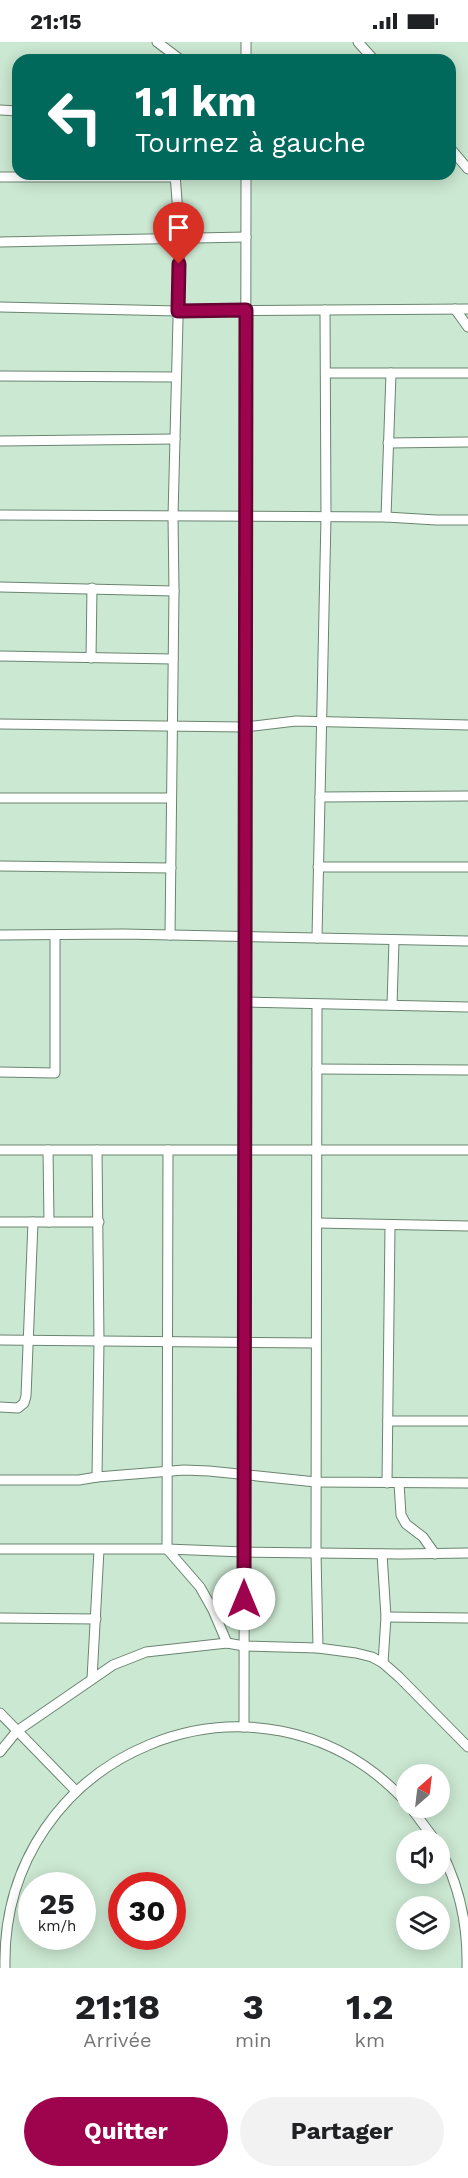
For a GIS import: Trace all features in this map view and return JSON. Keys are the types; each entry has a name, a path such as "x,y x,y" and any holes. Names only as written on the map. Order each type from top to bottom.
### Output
{"street":[{"path":"157,42 174,54"},
{"path":"358,42 369,54"},
{"path":"456,155 468,169"},
{"path":"170,935 174,591 172,517 180,240 175,180"},
{"path":"244,1727 246,180"},
{"path":"0,242 246,237"},
{"path":"0,307 178,311 468,309"},
{"path":"455,309 468,327"},
{"path":"317,938 326,517 325,310"},
{"path":"326,373 468,373"},
{"path":"386,517 391,373"},
{"path":"0,376 176,377"},
{"path":"0,441 175,439"},
{"path":"388,443 468,442"},
{"path":"0,515 386,517 468,520"},
{"path":"0,587 174,591"},
{"path":"91,658 92,588"},
{"path":"0,656 173,659"},
{"path":"0,724 245,727 296,721 321,721 468,725"},
{"path":"320,796 468,796"},
{"path":"0,798 171,798"},
{"path":"0,866 171,868"},
{"path":"318,867 468,867"},
{"path":"0,1072 55,1073 55,934"},
{"path":"0,935 170,935 468,941"},
{"path":"393,1005 394,941"},
{"path":"245,1002 468,1007"},
{"path":"317,1004 315,1343 318,1647"},
{"path":"317,1069 468,1070"},
{"path":"0,1149 468,1150"},
{"path":"48,1150 49,1222"},
{"path":"97,1150 99,1222 97,1477"},
{"path":"168,1150 168,1549 200,1587 227,1643"},
{"path":"0,1222 99,1222"},
{"path":"0,1407 18,1408 24,1403 26,1396 33,1222"},
{"path":"317,1223 468,1226"},
{"path":"387,1483 390,1226"},
{"path":"0,1340 315,1343"},
{"path":"387,1421 468,1421"},
{"path":"0,1480 79,1480 169,1471 209,1471 316,1482 468,1483"},
{"path":"399,1483 401,1515 406,1524 423,1536 435,1554"},
{"path":"0,1549 468,1553"},
{"path":"92,1679 99,1550"},
{"path":"382,1554 386,1617 383,1663"},
{"path":"386,1617 468,1618"},
{"path":"0,1618 96,1619"},
{"path":"0,1752 17,1731 113,1665 146,1652 227,1643 244,1646 318,1647 372,1657 399,1677 468,1747"},
{"path":"2,1716 74,1789"},
{"path":"4,1966 11,1902 34,1844 51,1817 74,1789 121,1756 149,1743 179,1733 209,1728 269,1729 297,1735 356,1759 396,1791"},
{"path":"450,1871 457,1887 461,1906 468,1956 467,1968"}],"route":[{"path":"179,264 178,311 246,310 244,1599"}]}
